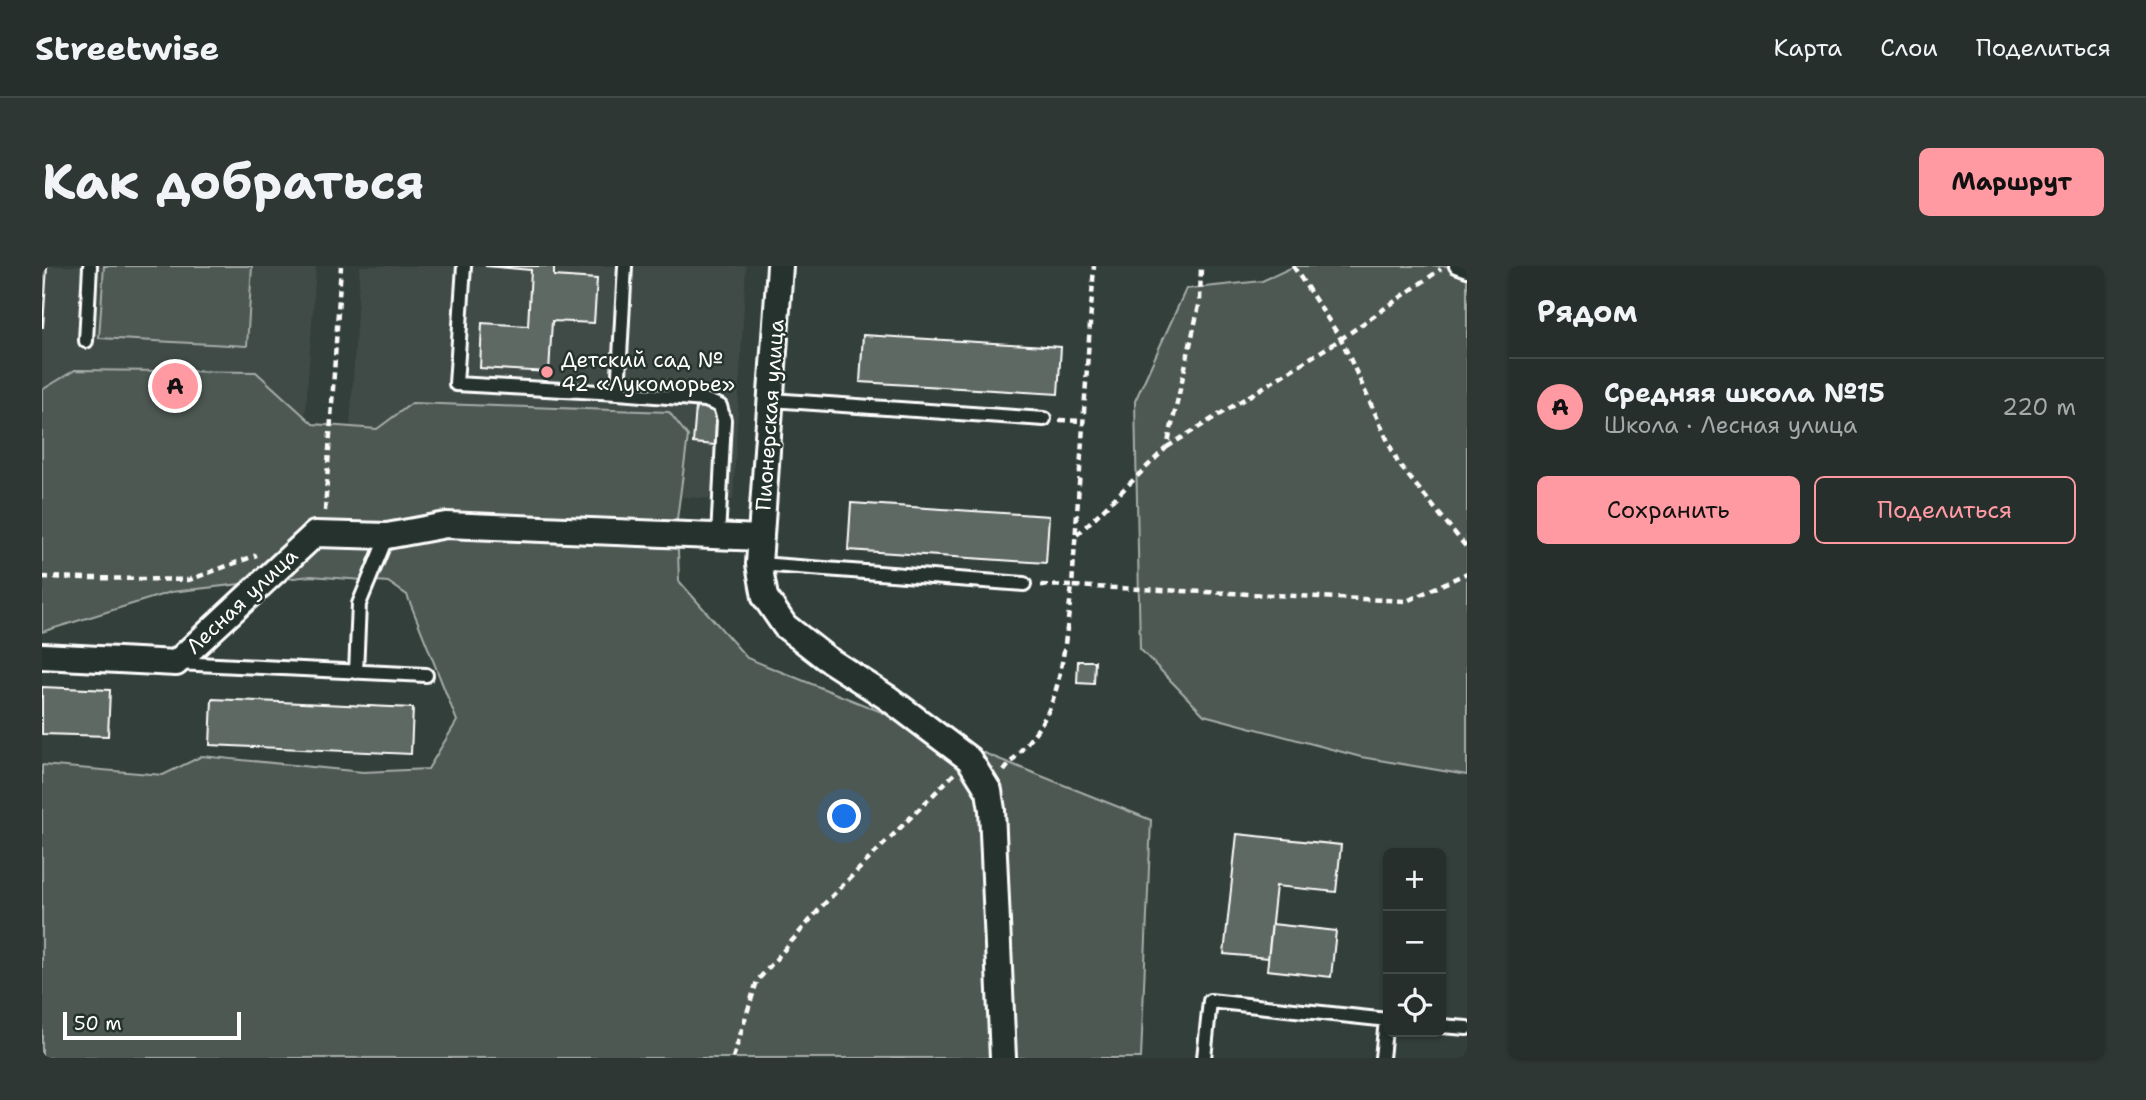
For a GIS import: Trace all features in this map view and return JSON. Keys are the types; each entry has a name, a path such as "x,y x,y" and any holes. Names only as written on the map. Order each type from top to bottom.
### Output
{"street":[{"name":"Пионерская улица","path":"780,266 759,564 765,597 785,626 969,759"},
{"path":"319,533 387,536 446,525 761,538"},
{"name":"Лесная улица","path":"42,656 176,663 319,533"},
{"path":"969,759 989,791 992,810 1003,1058"}],"lane":[{"path":"86,341 90,266"},
{"path":"464,266 456,384 705,400 720,406 724,420 718,537"},
{"path":"618,393 625,266"},
{"path":"1456,266 1467,270"},
{"path":"771,400 1044,419"},
{"path":"356,672 359,604 387,536"},
{"path":"759,564 1024,584"},
{"path":"176,663 426,675"},
{"path":"1204,1058 1210,1001 1383,1020"},
{"path":"1446,1026 1467,1028"},
{"path":"1382,1058 1385,1037"}],"path":[{"path":"319,533 341,266"},
{"path":"989,791 1045,719 1055,691 1072,586 1094,266"},
{"path":"1167,447 1200,301 1201,266"},
{"path":"1293,266 1341,340 1398,463 1467,548"},
{"path":"1076,536 1167,447 1341,340 1444,266"},
{"path":"1044,419 1084,421"},
{"path":"42,577 189,580 264,552"},
{"path":"1024,584 1406,601 1467,573"},
{"path":"733,1058 757,981 824,904 969,759"}],"shaded area":[{"path":"42,266 316,266 299,506 42,538"},
{"path":"104,266 252,266 247,346 99,338"},
{"name":"Детский сад № 42 «Лукоморье»","path":"360,266 746,266 733,500 347,477"},
{"path":"1295,266 1467,266 1467,775 1361,757 1204,715 1140,649 1135,401 1186,289 1262,281"},
{"path":"75,370 256,372 313,424 377,429 412,403 669,412 688,436 677,519 679,581 747,658 1151,820 1141,1058 42,1058 42,765 163,775 202,756 363,772 428,769 457,721 407,595 388,582 311,576 171,592 42,632 42,390"}],"building":[{"path":"42,266 47,266 43,327 42,327"},
{"path":"485,266 554,266 554,276 597,279 594,323 552,321 549,372 480,368 482,323 528,326 531,270"},
{"path":"863,335 1061,347 1058,394 860,382"},
{"path":"696,407 718,409 715,445 693,443"},
{"path":"851,503 1049,516 1046,563 848,550"},
{"path":"1078,661 1095,661 1094,684 1077,683"},
{"path":"42,687 110,690 108,736 42,734"},
{"path":"212,699 413,708 411,754 210,745"},
{"path":"1237,834 1341,845 1336,892 1276,886 1268,958 1224,954"},
{"path":"1272,924 1336,931 1331,977 1267,970"}],"place":[{"name":"Детский сад № 42 «Лукоморье»","path":"547,372"},
{"name":"Средняя школа №15","path":"175,386"}]}
